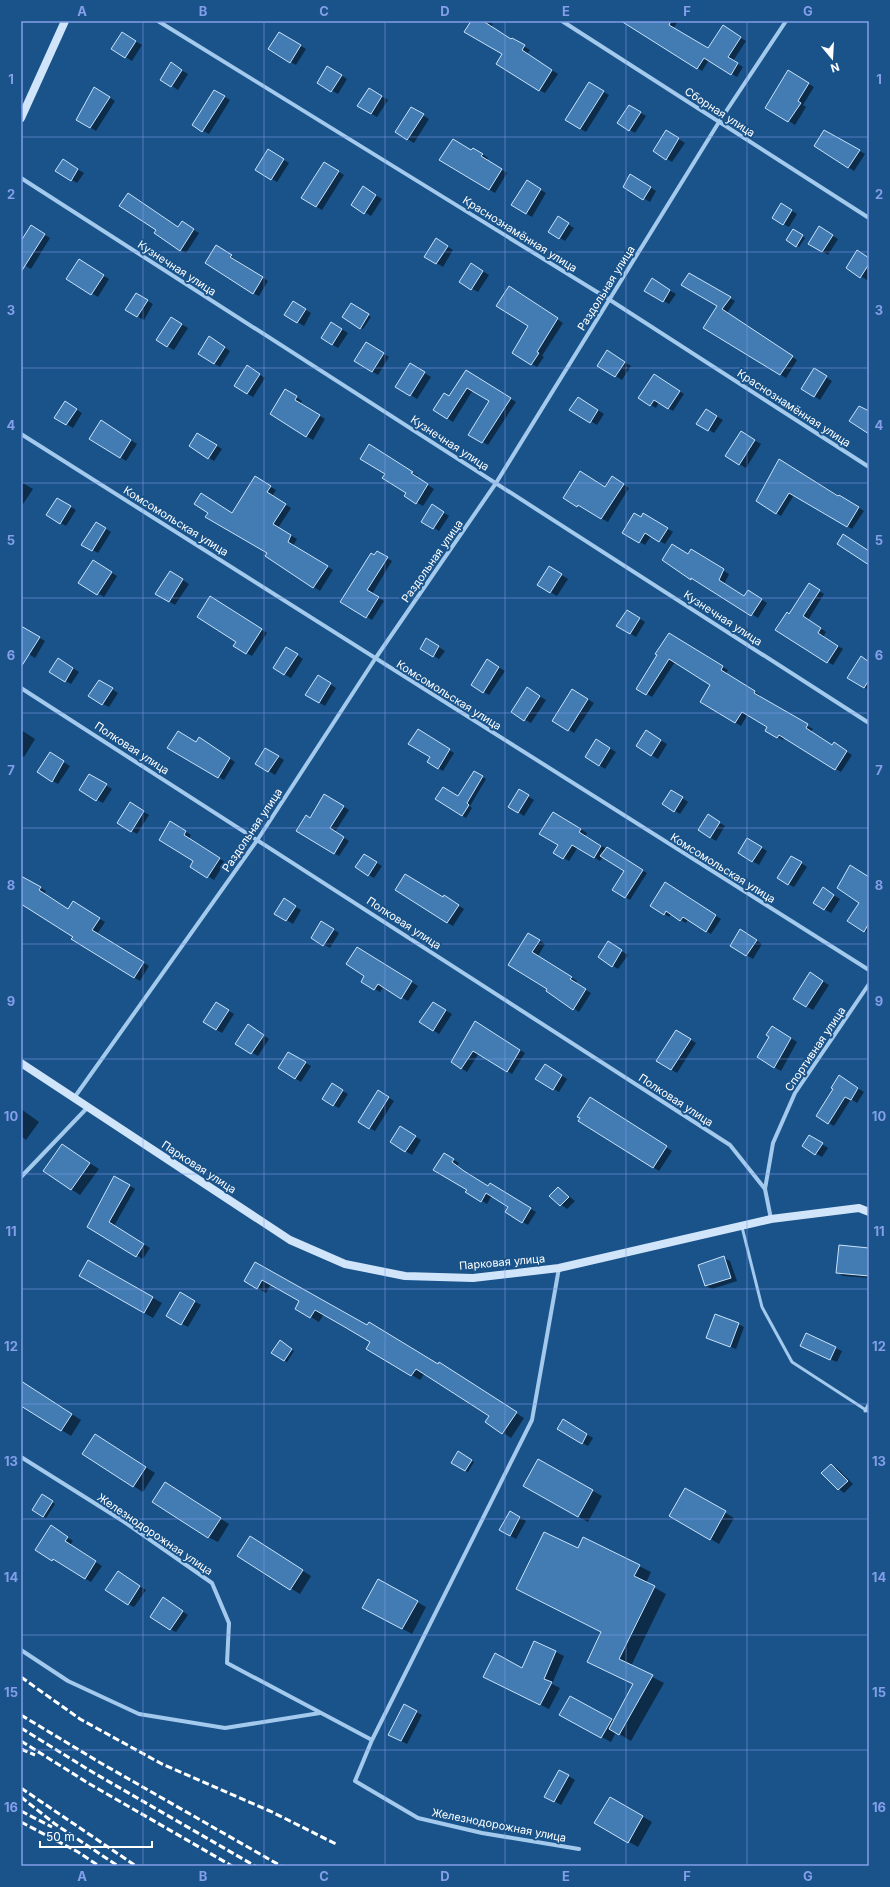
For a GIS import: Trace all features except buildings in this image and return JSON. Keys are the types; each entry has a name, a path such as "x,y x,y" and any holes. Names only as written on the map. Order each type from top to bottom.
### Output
{"main road":[{"path":"21,118 65,21"},
{"name":"Парковая улица","path":"21,1063 87,1108 290,1240 345,1264 405,1276 473,1278 559,1268 742,1227 771,1219 859,1208 869,1212"}],"street":[{"name":"Краснознамённая улица","path":"158,21 610,300 869,467"},
{"name":"Сборная улица","path":"562,21 869,218"},
{"name":"Раздольная улица","path":"74,1098 258,839 375,659 496,483 719,122 786,21"},
{"name":"Кузнечная улица","path":"21,178 869,723"},
{"name":"Комсомольская улица","path":"21,434 869,970"},
{"name":"Полковая улица","path":"21,688 258,839 730,1145 765,1189"},
{"name":"Спортивная улица","path":"771,1219 765,1189 773,1143 795,1093 869,984"},
{"path":"21,1177 87,1108"},
{"path":"372,1740 532,1420 559,1268"},
{"name":"Железнодорожная улица","path":"21,1457 123,1521 212,1583 229,1623 227,1663 372,1740 355,1781 418,1818 482,1833 579,1849"},
{"path":"21,1650 68,1681 138,1714 225,1728 320,1712"}],"lane":[{"path":"742,1227 762,1307 792,1362 867,1411 869,1403"}],"railway":[{"path":"21,1677 80,1719 162,1764 270,1811 338,1845"},
{"path":"21,1715 99,1762 281,1866"},
{"path":"21,1728 94,1773 255,1866"},
{"path":"21,1741 88,1783 232,1866"},
{"path":"21,1749 35,1755"},
{"path":"21,1788 136,1866"},
{"path":"21,1797 55,1824 118,1866"},
{"path":"21,1811 52,1827"},
{"path":"21,1822 78,1852 99,1866"}]}
